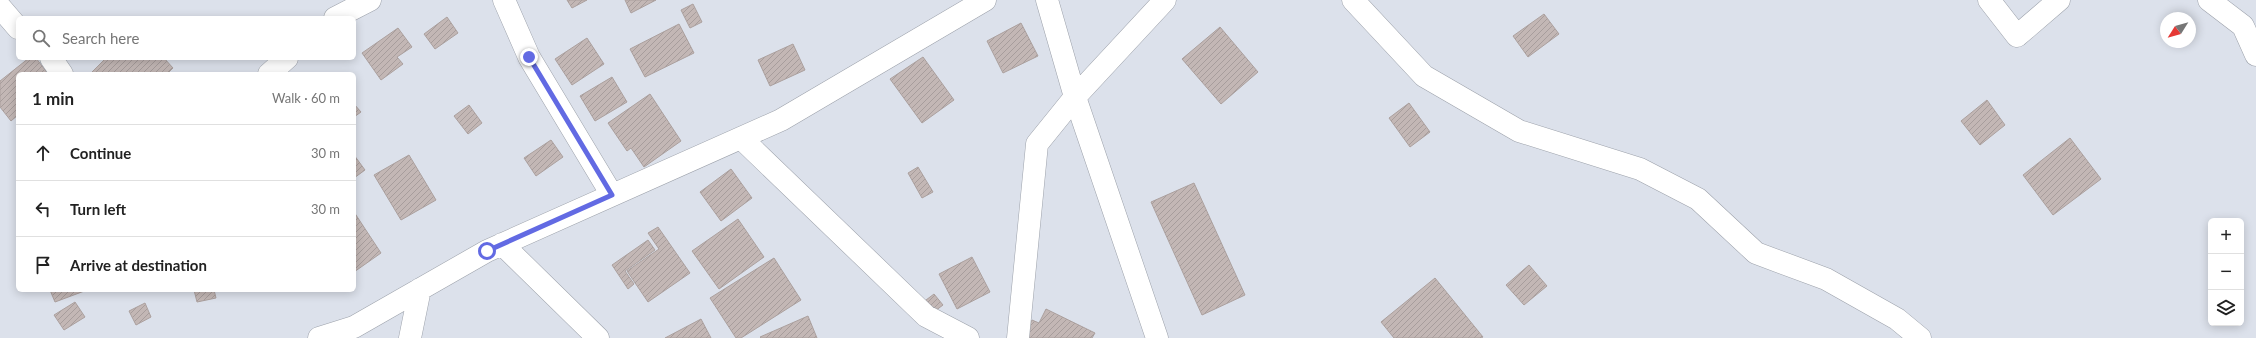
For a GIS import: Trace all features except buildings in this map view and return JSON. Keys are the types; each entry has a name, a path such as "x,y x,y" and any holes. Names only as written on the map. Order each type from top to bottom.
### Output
{"street":[{"path":"339,16 370,0"},
{"path":"504,0 529,57 612,195"},
{"path":"319,338 354,327 487,251 781,120 985,0"},
{"path":"1046,0 1076,97 1157,338"},
{"path":"1018,338 1037,144 1076,97 1165,0"},
{"path":"1353,0 1424,76 1519,131 1640,169 1666,182 1698,199 1756,253 1826,279 1897,319 1920,338"},
{"path":"1989,0 2017,36 2059,0"},
{"path":"2209,0 2249,26 2256,55"},
{"path":"0,7 16,26"},
{"path":"52,60 60,72"},
{"path":"271,72 285,60"},
{"path":"741,138 926,316 968,338"},
{"path":"502,244 598,338"},
{"path":"414,335 420,289"}],"route":[{"path":"487,251 612,195 547,84 529,57"}]}
